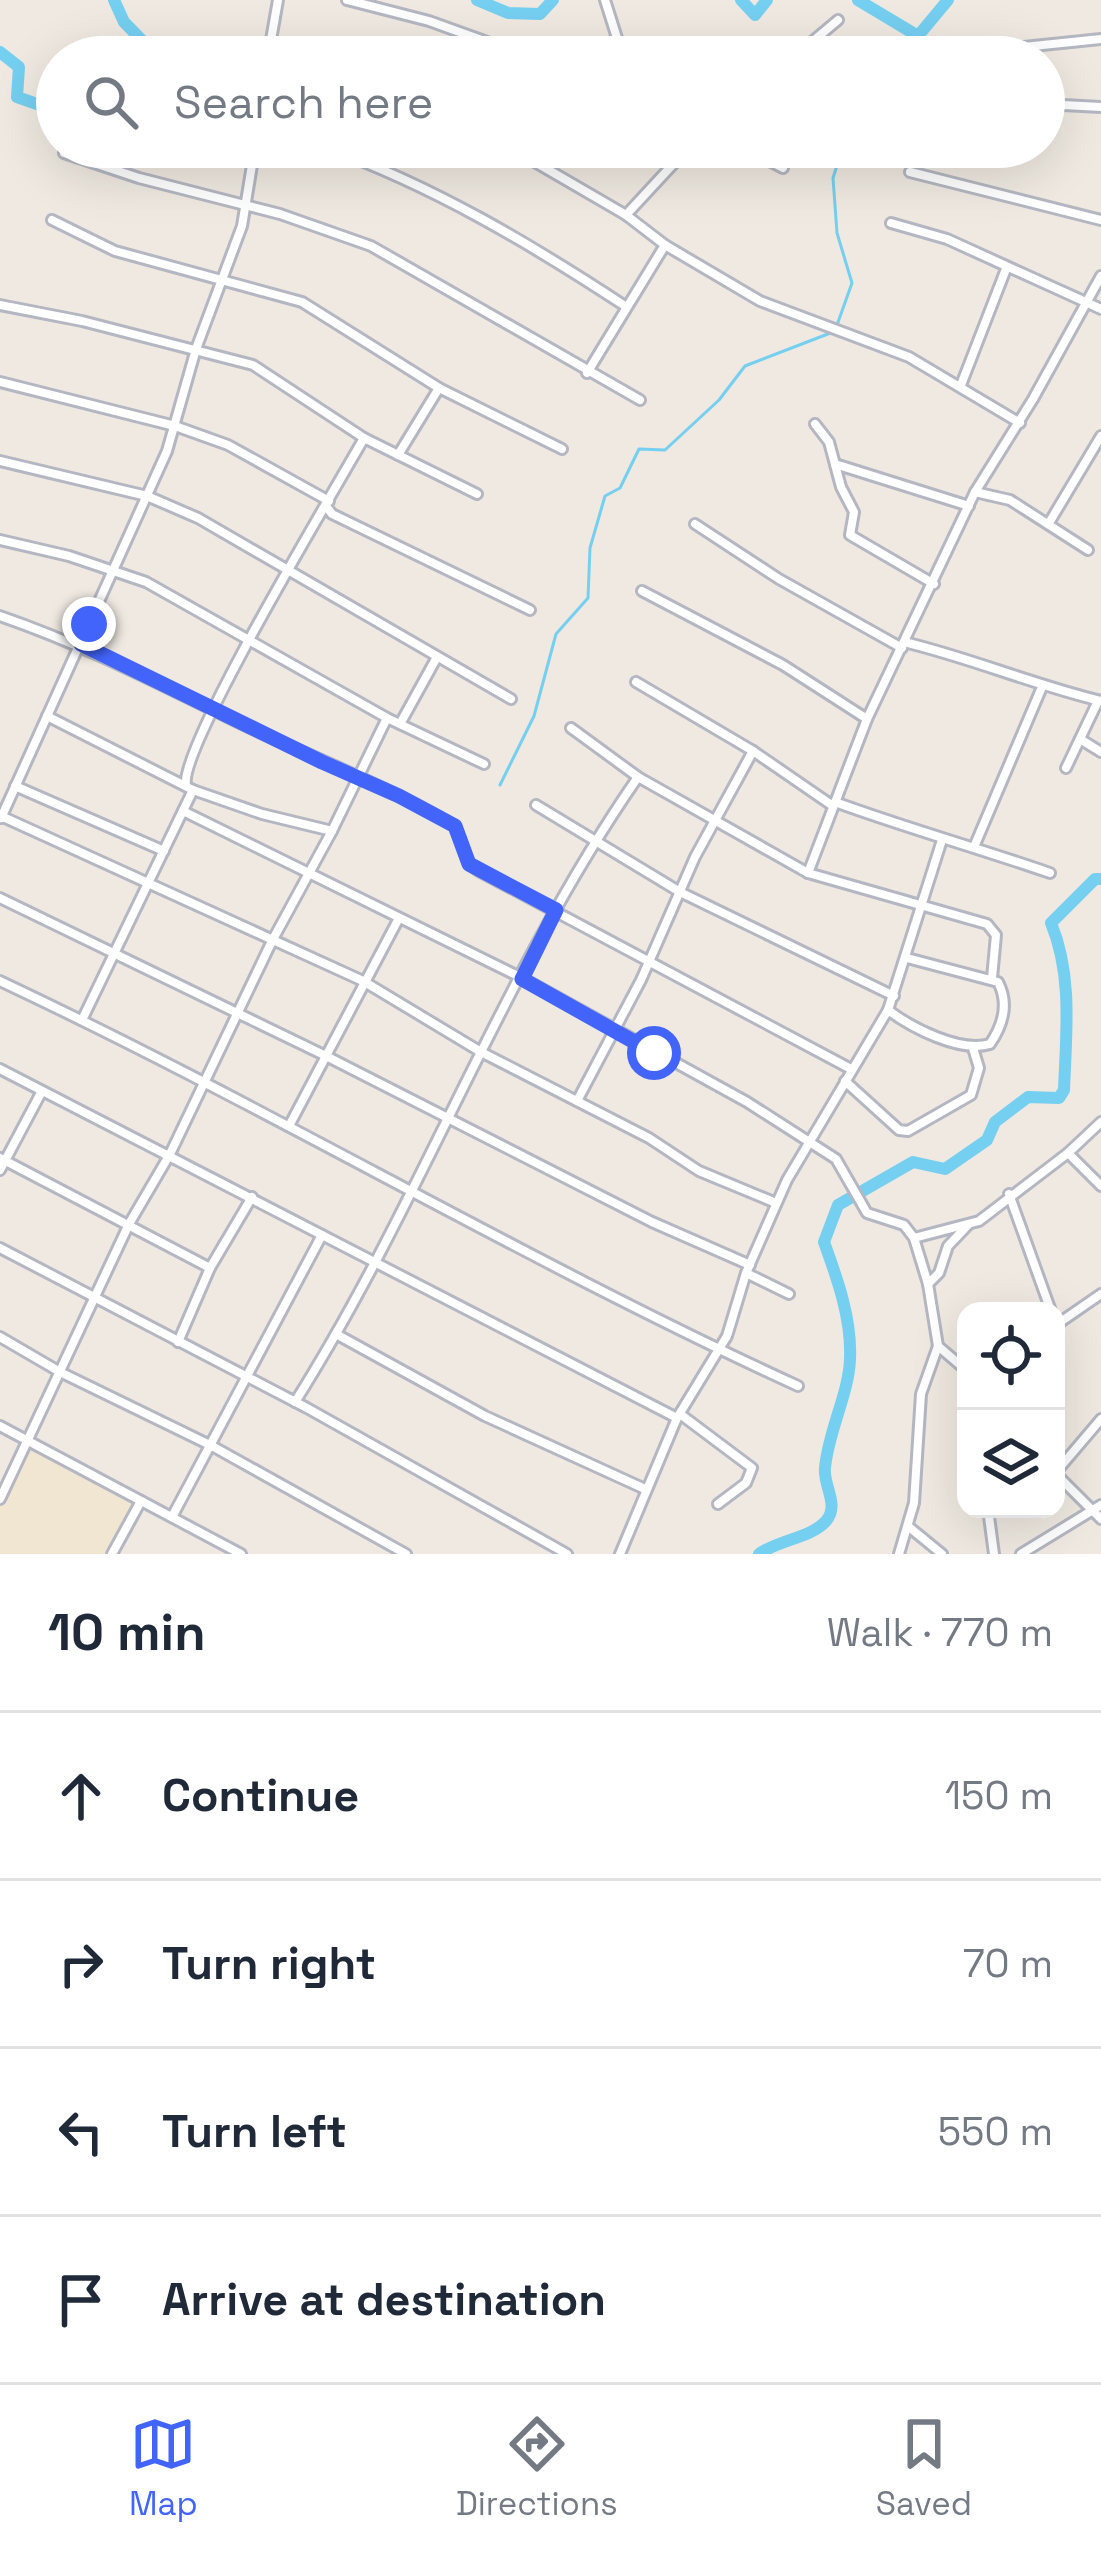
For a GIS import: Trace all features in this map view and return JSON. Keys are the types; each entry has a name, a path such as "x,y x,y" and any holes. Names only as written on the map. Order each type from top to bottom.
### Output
{"street":[{"path":"272,36 278,0"},
{"path":"347,0 471,36"},
{"path":"605,0 616,36"},
{"path":"819,36 838,20"},
{"path":"1065,43 1101,39"},
{"path":"1065,105 1101,107"},
{"path":"109,168 324,227 371,246 640,400"},
{"path":"252,168 247,206 196,349 175,426 1,818 363,981 481,1052 650,1138 699,1171 776,1203"},
{"path":"374,168 462,206 625,306"},
{"path":"545,168 760,301 909,357 1020,423"},
{"path":"626,214 669,168"},
{"path":"910,172 1101,220"},
{"path":"52,220 115,250 302,302 439,388 562,449"},
{"path":"891,223 947,239 1101,309"},
{"path":"587,373 664,245"},
{"path":"962,385 1006,268"},
{"path":"808,873 867,719 975,492 1020,423 1101,276"},
{"path":"0,305 253,365 364,438 477,494"},
{"path":"0,382 175,426 228,445 326,509 530,610"},
{"path":"398,454 439,388"},
{"path":"815,424 830,442 855,516 850,536 934,584"},
{"path":"1049,523 1101,436"},
{"path":"169,778 184,772 212,709 364,438"},
{"path":"0,461 147,496 197,518 511,698"},
{"path":"835,464 969,506"},
{"path":"975,492 1001,496 1088,550"},
{"path":"695,524 779,579 903,645 967,657 1042,687 1099,701 1066,769"},
{"path":"0,540 146,582 387,718 484,764"},
{"path":"642,591 783,665 867,719"},
{"path":"0,616 81,644 452,824 469,864 851,1069"},
{"path":"400,724 437,657"},
{"path":"636,682 834,804 1050,873"},
{"path":"974,847 1042,687"},
{"path":"46,716 190,788 262,814 332,831"},
{"path":"0,1499 129,1223 170,1154 387,718"},
{"path":"571,728 638,777 808,873 992,928 996,935 992,978"},
{"path":"1080,739 1101,752"},
{"path":"577,1101 753,751"},
{"path":"82,1020 184,811 190,788 184,772"},
{"path":"295,1402 377,1262 556,910 594,841 638,777"},
{"path":"15,786 164,851"},
{"path":"536,805 680,892 894,996"},
{"path":"184,811 522,979 747,1102 836,1159 867,1213 904,1226 914,1238 928,1284 938,1346 921,1394 909,1526 899,1554"},
{"path":"620,1554 678,1416 727,1336 776,1203 888,1010 942,840"},
{"path":"0,898 326,1056 789,1294"},
{"path":"289,1126 399,918"},
{"path":"888,1010 917,1030 973,1047 990,1044 1001,1024 1004,996 998,982 907,958"},
{"path":"0,981 798,1386"},
{"path":"844,1081 898,1130 908,1131 970,1095 979,1068 973,1047"},
{"path":"0,1069 678,1416 752,1468 746,1483 718,1504"},
{"path":"0,1170 42,1090"},
{"path":"914,1238 986,1216 1101,1123"},
{"path":"1068,1153 1101,1186"},
{"path":"3,1159 210,1268"},
{"path":"1009,1194 1048,1302"},
{"path":"178,1342 210,1268 252,1197"},
{"path":"928,1284 939,1273 948,1246 969,1224"},
{"path":"172,1517 322,1235"},
{"path":"0,1248 295,1402 567,1554"},
{"path":"1065,1319 1101,1294"},
{"path":"336,1334 485,1416 645,1489"},
{"path":"0,1337 60,1372 212,1446 406,1554"},
{"path":"938,1346 957,1362"},
{"path":"1065,1462 1101,1419"},
{"path":"0,1426 241,1554"},
{"path":"1065,1481 1096,1507 1101,1519"},
{"path":"112,1554 141,1501"},
{"path":"1021,1554 1096,1507"},
{"path":"989,1518 994,1554"},
{"path":"909,1526 942,1554"}],"shaded area":[{"path":"28,1438 149,1501 111,1554 0,1554 0,1502"}],"waterway":[{"path":"114,0 124,22 138,36"},
{"path":"477,0 508,13 540,14 553,0"},
{"path":"741,0 755,15 767,0"},
{"path":"858,0 918,36 948,0"},
{"path":"0,52 19,67 17,97 36,104"},
{"path":"836,168 837,233 852,283 837,325"},
{"path":"500,785 534,716 556,634 588,598 590,548 605,496 620,488 639,449 665,450 719,400 745,366 833,332"},
{"path":"759,1554 820,1527 830,1515 825,1468 850,1359 846,1314 824,1242 838,1205 913,1162 945,1169 987,1140 995,1122 1028,1097 1059,1098 1064,1090 1067,1005 1063,964 1051,923 1095,879 1101,879"}],"route":[{"path":"89,624 81,644 455,826 469,864 556,910 522,979 654,1053"}]}
